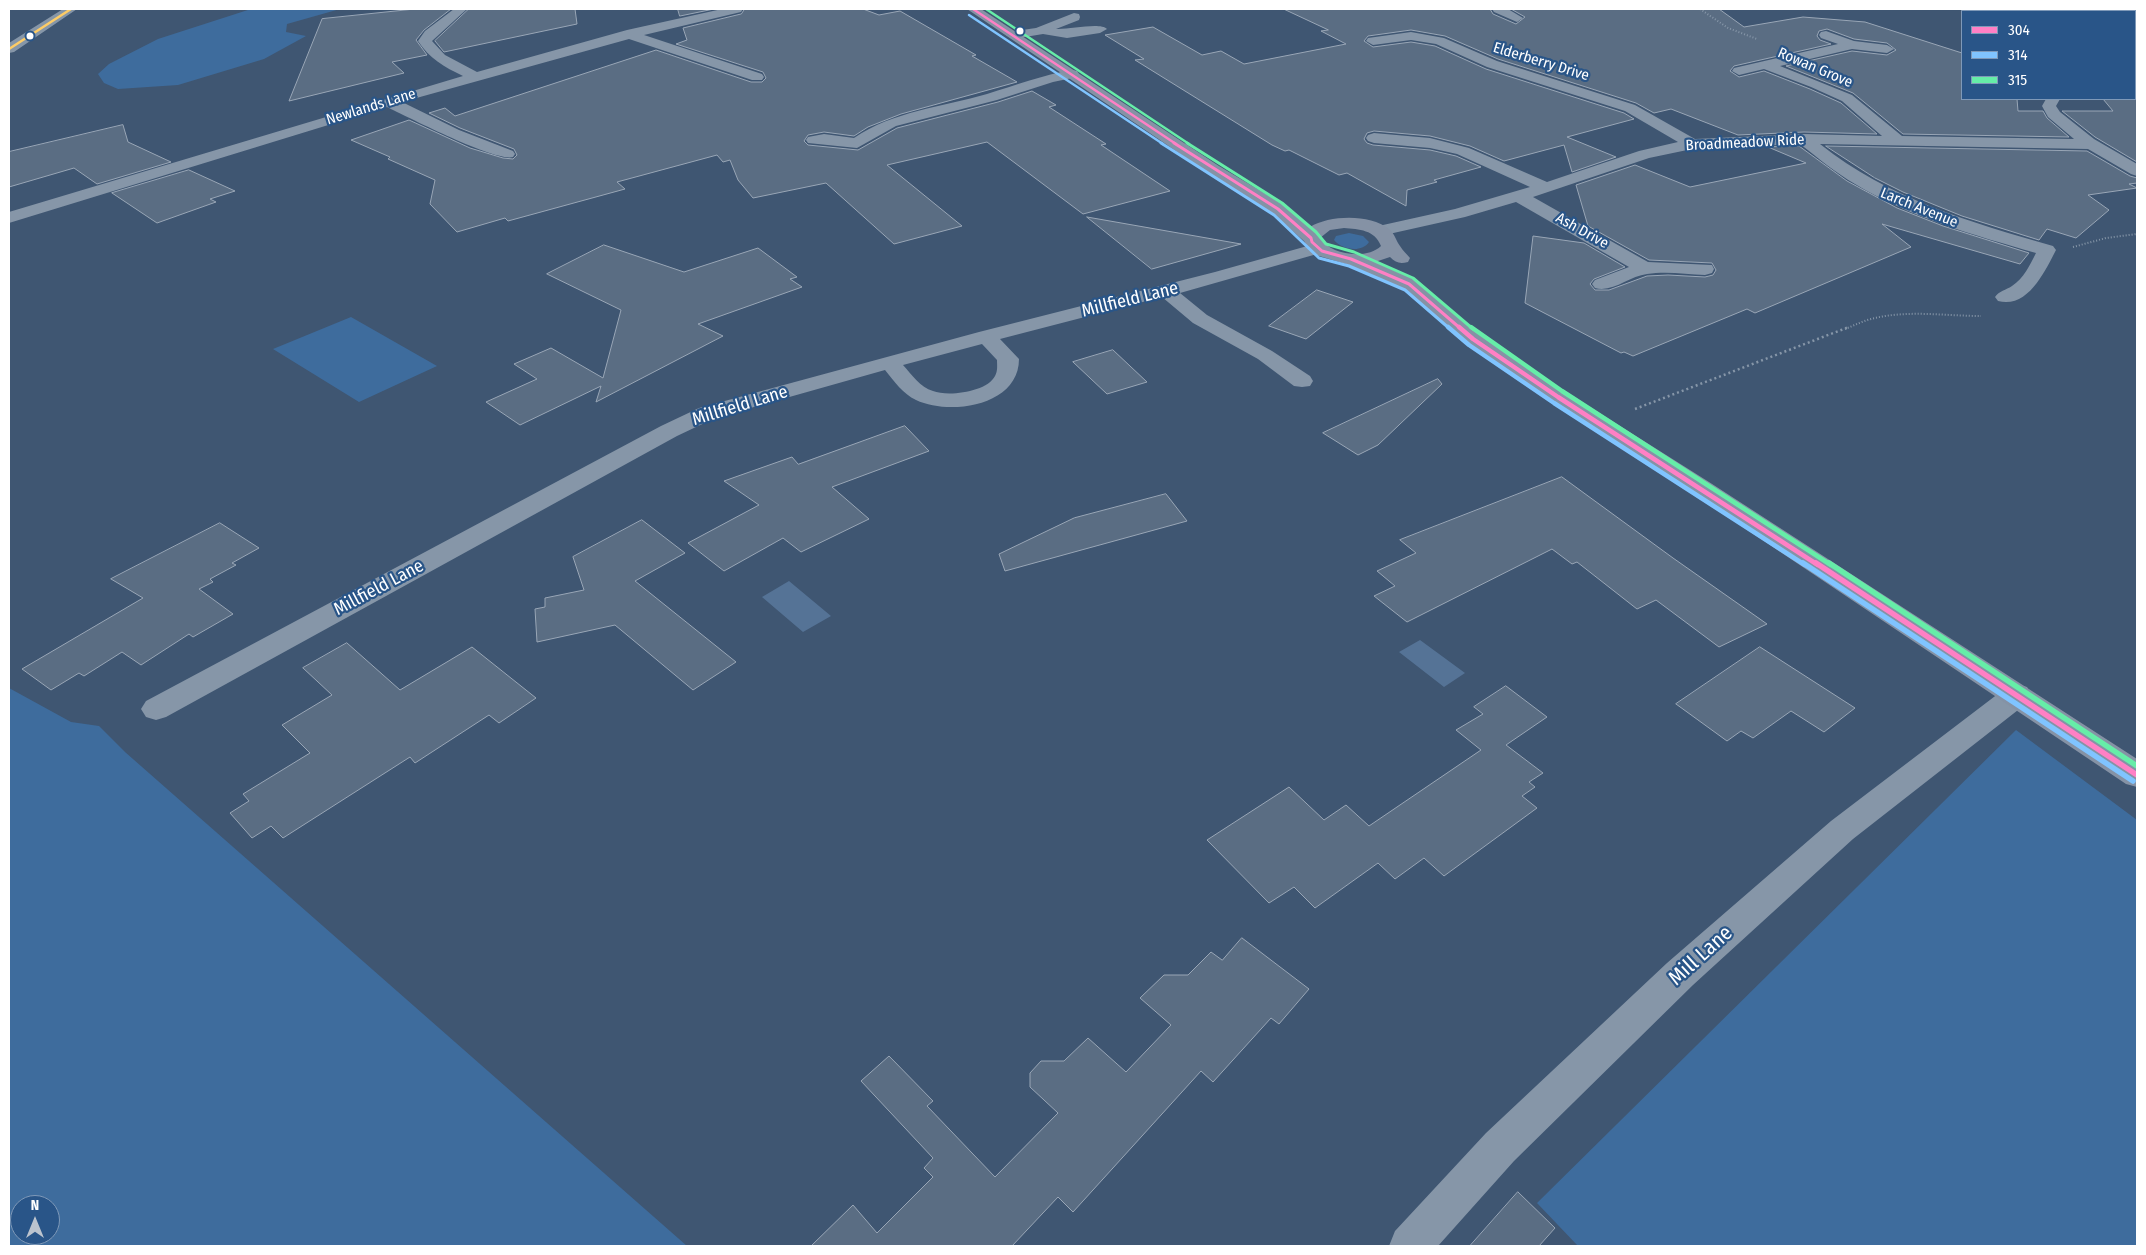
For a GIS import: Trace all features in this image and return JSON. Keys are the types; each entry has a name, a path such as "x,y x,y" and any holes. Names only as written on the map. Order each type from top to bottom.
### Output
{"main road":[{"path":"973,9 1213,169 1278,209 1315,243 1334,256 1351,259 1409,284 1473,339 2137,775"},
{"path":"1278,209 1302,213 1337,224"},
{"path":"1315,243 1314,232 1323,227 1337,224 1352,224 1385,239 1410,268 1409,284"},
{"path":"1351,259 1383,254 1385,239"}],"street":[{"path":"9,50 71,9"},
{"path":"461,9 430,34 425,41 428,47 441,58 475,76"},
{"name":"Newlands Lane","path":"9,218 475,76 628,34 737,9"},
{"path":"1498,9 1517,18"},
{"path":"1013,35 1039,31 1074,16"},
{"path":"1039,31 1067,34 1100,29"},
{"path":"628,34 757,76"},
{"name":"Rowan Grove","path":"1826,35 1852,45 1887,48"},
{"name":"Elderberry Drive","path":"1373,41 1417,36 1439,41 1492,64 1630,108 1692,144"},
{"name":"Rowan Grove","path":"1738,71 1852,45"},
{"name":"Rowan Grove","path":"1765,65 1847,98 1898,141"},
{"path":"814,140 824,139 857,143 874,131 892,123 992,97 1050,78 1072,74"},
{"path":"2052,100 2049,106 2055,116 2092,144 2137,171"},
{"path":"389,102 454,133 507,154"},
{"path":"1374,138 1430,143 1464,151 1546,188"},
{"name":"Broadmeadow Ride","path":"1385,239 1459,213 1546,188 1645,154 1692,144 1804,139 2092,144"},
{"name":"Larch Avenue","path":"1804,139 1826,158 1856,179 1908,206 2047,250 2037,271 2024,288 2005,297"},
{"name":"Ash Drive","path":"1518,196 1644,268"},
{"name":"Millfield Lane","path":"156,709 669,431 707,414 986,336 1166,291 1315,243"},
{"name":"Ash Drive","path":"1602,284 1644,268 1705,269"},
{"path":"1166,291 1200,319 1265,355 1302,381"},
{"path":"890,363 916,392 928,397 953,400 974,398 992,390 1005,379 1008,368 1008,359 986,336"},
{"name":"Mill Lane","path":"1410,1246 1500,1147 1680,974 1842,830 2017,695"}],"path":[{"path":"1700,9 1734,31 1776,45 1799,57"},
{"path":"2069,250 2074,246 2106,238 2137,234"},
{"path":"1599,423 1873,318 1892,314 1912,313 1983,316"}],"shaded area":[{"path":"251,9 340,9 287,24 286,32 306,36 264,59 178,85 118,89 104,83 98,74 109,64 158,39"},
{"path":"1349,233 1363,236 1369,242 1362,248 1352,249 1342,246 1334,240 1336,236"},
{"path":"351,317 437,366 359,402 273,349"},
{"path":"789,581 831,616 803,632 762,597"},
{"path":"1420,640 1465,673 1444,687 1399,652"},
{"path":"9,688 71,722 99,726 125,752 687,1246 9,1246"},
{"path":"2016,730 2137,820 2137,1246 1578,1246 1537,1203"}],"building":[{"path":"415,9 451,9 424,30 416,40 427,55 392,62 404,73 289,101 322,19"},
{"path":"469,9 575,9 577,24 444,52 435,41"},
{"path":"678,9 714,9 680,16"},
{"path":"745,9 863,9 879,15 900,11 976,55 972,56 1017,82 901,114 868,127 854,136 824,132 808,135 804,141 808,145 858,150 897,128 998,102 1032,91 1056,105 1049,107 1106,144 1101,145 1170,191 1083,214 987,142 887,165 962,226 894,244 826,183 753,198 738,180 730,160 723,162 717,155 617,182 625,189 508,221 505,218 457,232 430,204 435,180 351,140 409,120 470,148 503,158 513,159 517,155 514,149 460,128 429,113 445,108 455,116 656,50 751,82 762,82 766,78 763,72 676,44 687,40 683,28 741,14"},
{"path":"1284,9 1490,9 1493,14 1516,24 1525,17 1511,9 1719,9 1744,27 1803,17 1865,22 1961,53 1961,100 2017,100 2018,111 2043,111 2047,118 2069,137 1903,134 1853,93 1786,66 1852,51 1887,55 1896,50 1887,43 1854,39 1827,29 1819,31 1817,36 1820,40 1831,44 1734,66 1730,71 1739,77 1764,71 1810,89 1841,103 1877,134 1804,132 1738,135 1671,109 1654,113 1636,103 1498,59 1445,36 1411,30 1368,36 1364,41 1373,47 1411,42 1435,46 1486,69 1624,113 1634,119 1567,137 1616,157 1572,172 1564,145 1504,161 1470,146 1430,136 1374,131 1367,133 1364,139 1367,143 1373,145 1430,150 1456,156 1481,167 1434,180 1437,182 1407,190 1406,206 1347,173 1339,175 1289,150 1285,151 1272,145 1135,60 1144,59 1105,35 1153,27 1202,55 1221,51 1244,64 1346,44 1321,31 1328,30"},
{"path":"2137,96 2137,162 2095,137 2062,111 2113,111 2104,100 2136,100"},
{"path":"123,125 128,142 171,162 97,184 74,168 9,187 9,152"},
{"path":"1799,146 1847,181 1897,208 1943,226 2029,253 2020,264 1882,224 1911,247 1755,313 1747,309 1633,356 1624,352 1621,353 1525,303 1533,236 1584,243 1625,267 1594,279 1590,284 1595,290 1609,290 1647,276 1705,277 1713,275 1716,270 1712,263 1649,260 1588,226 1576,185 1635,165 1690,187 1806,163 1768,147"},
{"path":"1826,146 2087,151 2130,176 2137,178 2137,183 2129,184 2137,188 2088,195 2109,210 2076,238 2047,229 2039,240 1962,216 1903,192 1875,178"},
{"path":"189,170 235,191 210,199 216,202 157,223 112,193"},
{"path":"1087,217 1241,244 1152,269"},
{"path":"604,245 684,272 758,248 797,277 790,279 802,287 698,324 723,336 596,402 601,386 520,425 486,402 537,379 514,364 551,348 603,378 621,310 547,274"},
{"path":"1317,290 1353,302 1306,339 1269,326"},
{"path":"1113,350 1147,382 1107,394 1073,362"},
{"path":"1438,379 1442,384 1378,445 1358,455 1323,433"},
{"path":"905,426 929,451 832,487 869,519 801,552 783,538 724,571 688,543 759,505 724,481 792,457 798,464"},
{"path":"1562,477 1767,624 1719,647 1656,600 1637,609 1577,562 1572,564 1552,549 1407,622 1374,596 1395,586 1377,571 1416,553 1400,540"},
{"path":"1166,494 1187,521 1005,571 999,554 1074,518"},
{"path":"642,520 685,553 635,581 736,662 693,690 615,625 537,642 535,609 545,607 545,598 584,590 573,557"},
{"path":"220,523 259,548 232,563 236,565 210,579 213,582 199,589 233,614 193,637 189,634 141,665 122,652 84,676 79,673 51,690 22,669 143,598 111,579"},
{"path":"347,643 400,690 472,647 536,698 499,723 489,715 415,763 410,757 283,838 271,826 252,838 230,813 249,801 243,794 310,753 282,725 332,695 303,668"},
{"path":"1760,647 1855,708 1824,732 1791,711 1753,738 1741,731 1727,741 1676,704"},
{"path":"1506,686 1547,717 1506,745 1543,773 1529,782 1535,787 1522,796 1537,808 1444,876 1424,858 1395,879 1378,863 1315,908 1294,887 1269,903 1207,840 1289,787 1324,820 1346,805 1369,826 1481,750 1456,730 1483,714 1474,707"},
{"path":"1242,938 1309,989 1279,1024 1271,1018 1213,1082 1201,1071 1073,1212 1058,1197 1012,1246 811,1246 853,1205 877,1233 933,1177 924,1168 933,1158 861,1081 889,1056 933,1101 927,1106 995,1177 1058,1113 1030,1087 1030,1073 1041,1061 1064,1061 1088,1038 1126,1072 1171,1025 1140,998 1164,975 1188,975 1211,952 1222,960"},
{"path":"1518,1192 1555,1228 1539,1246 1470,1246"}],"transit line":[{"path":"9,49 71,9"},
{"name":"304","path":"973,9 1213,169 1278,209 1311,238 1312,242 1322,251 1351,259 1409,284 1473,339 1558,397 1700,487 2137,775"},
{"name":"315","path":"986,9 1217,163 1282,203 1316,232 1326,244 1354,252 1413,278 1478,333 1562,391 1704,481 2137,766"},
{"name":"314","path":"969,15 1209,175 1274,215 1319,258 1349,266 1405,290 1469,345 1554,403 1696,493 2133,781"}]}
